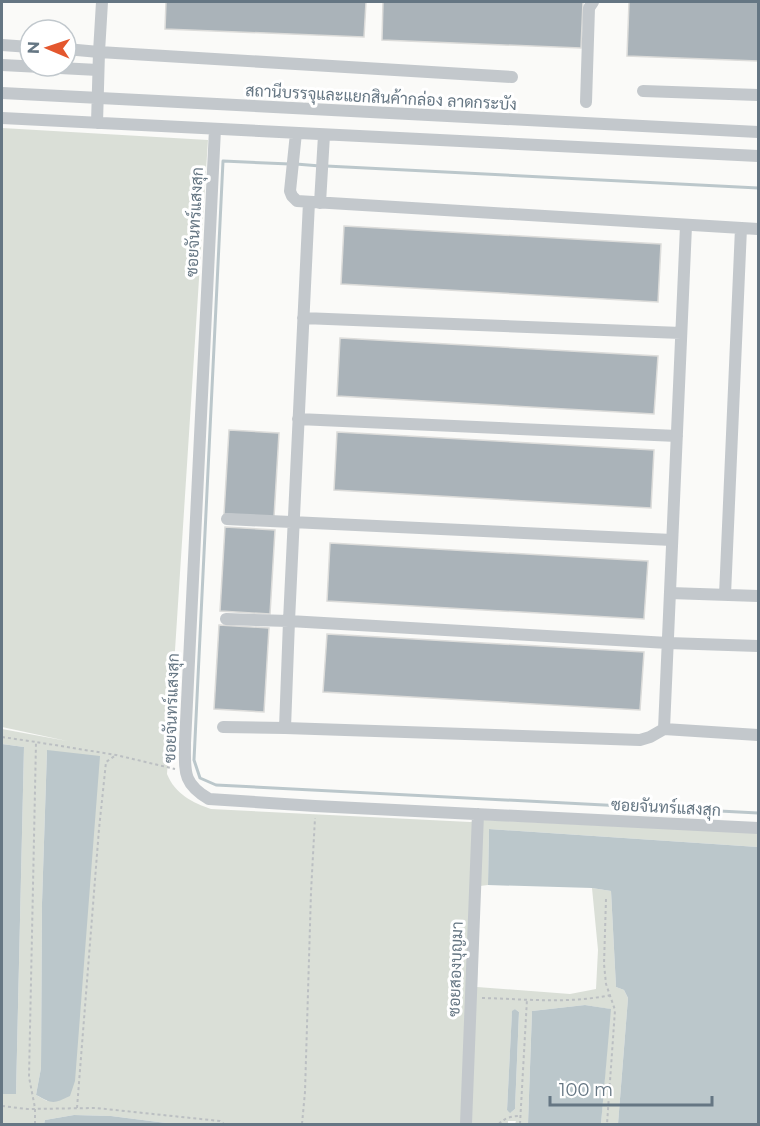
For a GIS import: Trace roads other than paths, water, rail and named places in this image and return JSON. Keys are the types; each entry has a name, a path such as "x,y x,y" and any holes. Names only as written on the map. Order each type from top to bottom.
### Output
{"street":[{"path":"97,123 102,2"},
{"path":"586,102 589,8 593,2"},
{"path":"2,45 18,46"},
{"path":"78,50 512,77"},
{"path":"2,65 98,70"},
{"path":"644,91 759,95"},
{"name":"สถานีบรรจุและแยกสินค้ากล่อง ลาดกระบัง","path":"2,93 759,132"},
{"path":"2,118 759,156"},
{"name":"ซอยจันทร์แสงสุก","path":"215,129 185,743 185,773 189,781 198,792 209,799 759,828"},
{"path":"296,133 290,190 297,201 759,229"},
{"path":"285,728 303,318 314,202 324,135"},
{"path":"664,729 686,226"},
{"path":"725,595 741,228"},
{"path":"303,318 681,333"},
{"path":"298,419 677,436"},
{"path":"227,519 672,540"},
{"path":"670,593 759,596"},
{"path":"226,619 759,646"},
{"path":"224,727 640,740 664,729 759,735"},
{"name":"ซอยสองบุญมา","path":"466,1125 478,814"}],"waterway":[{"path":"290,164 223,161 194,760 200,778 216,785 758,813"},
{"path":"296,164 320,166"},
{"path":"326,166 758,188"}]}
